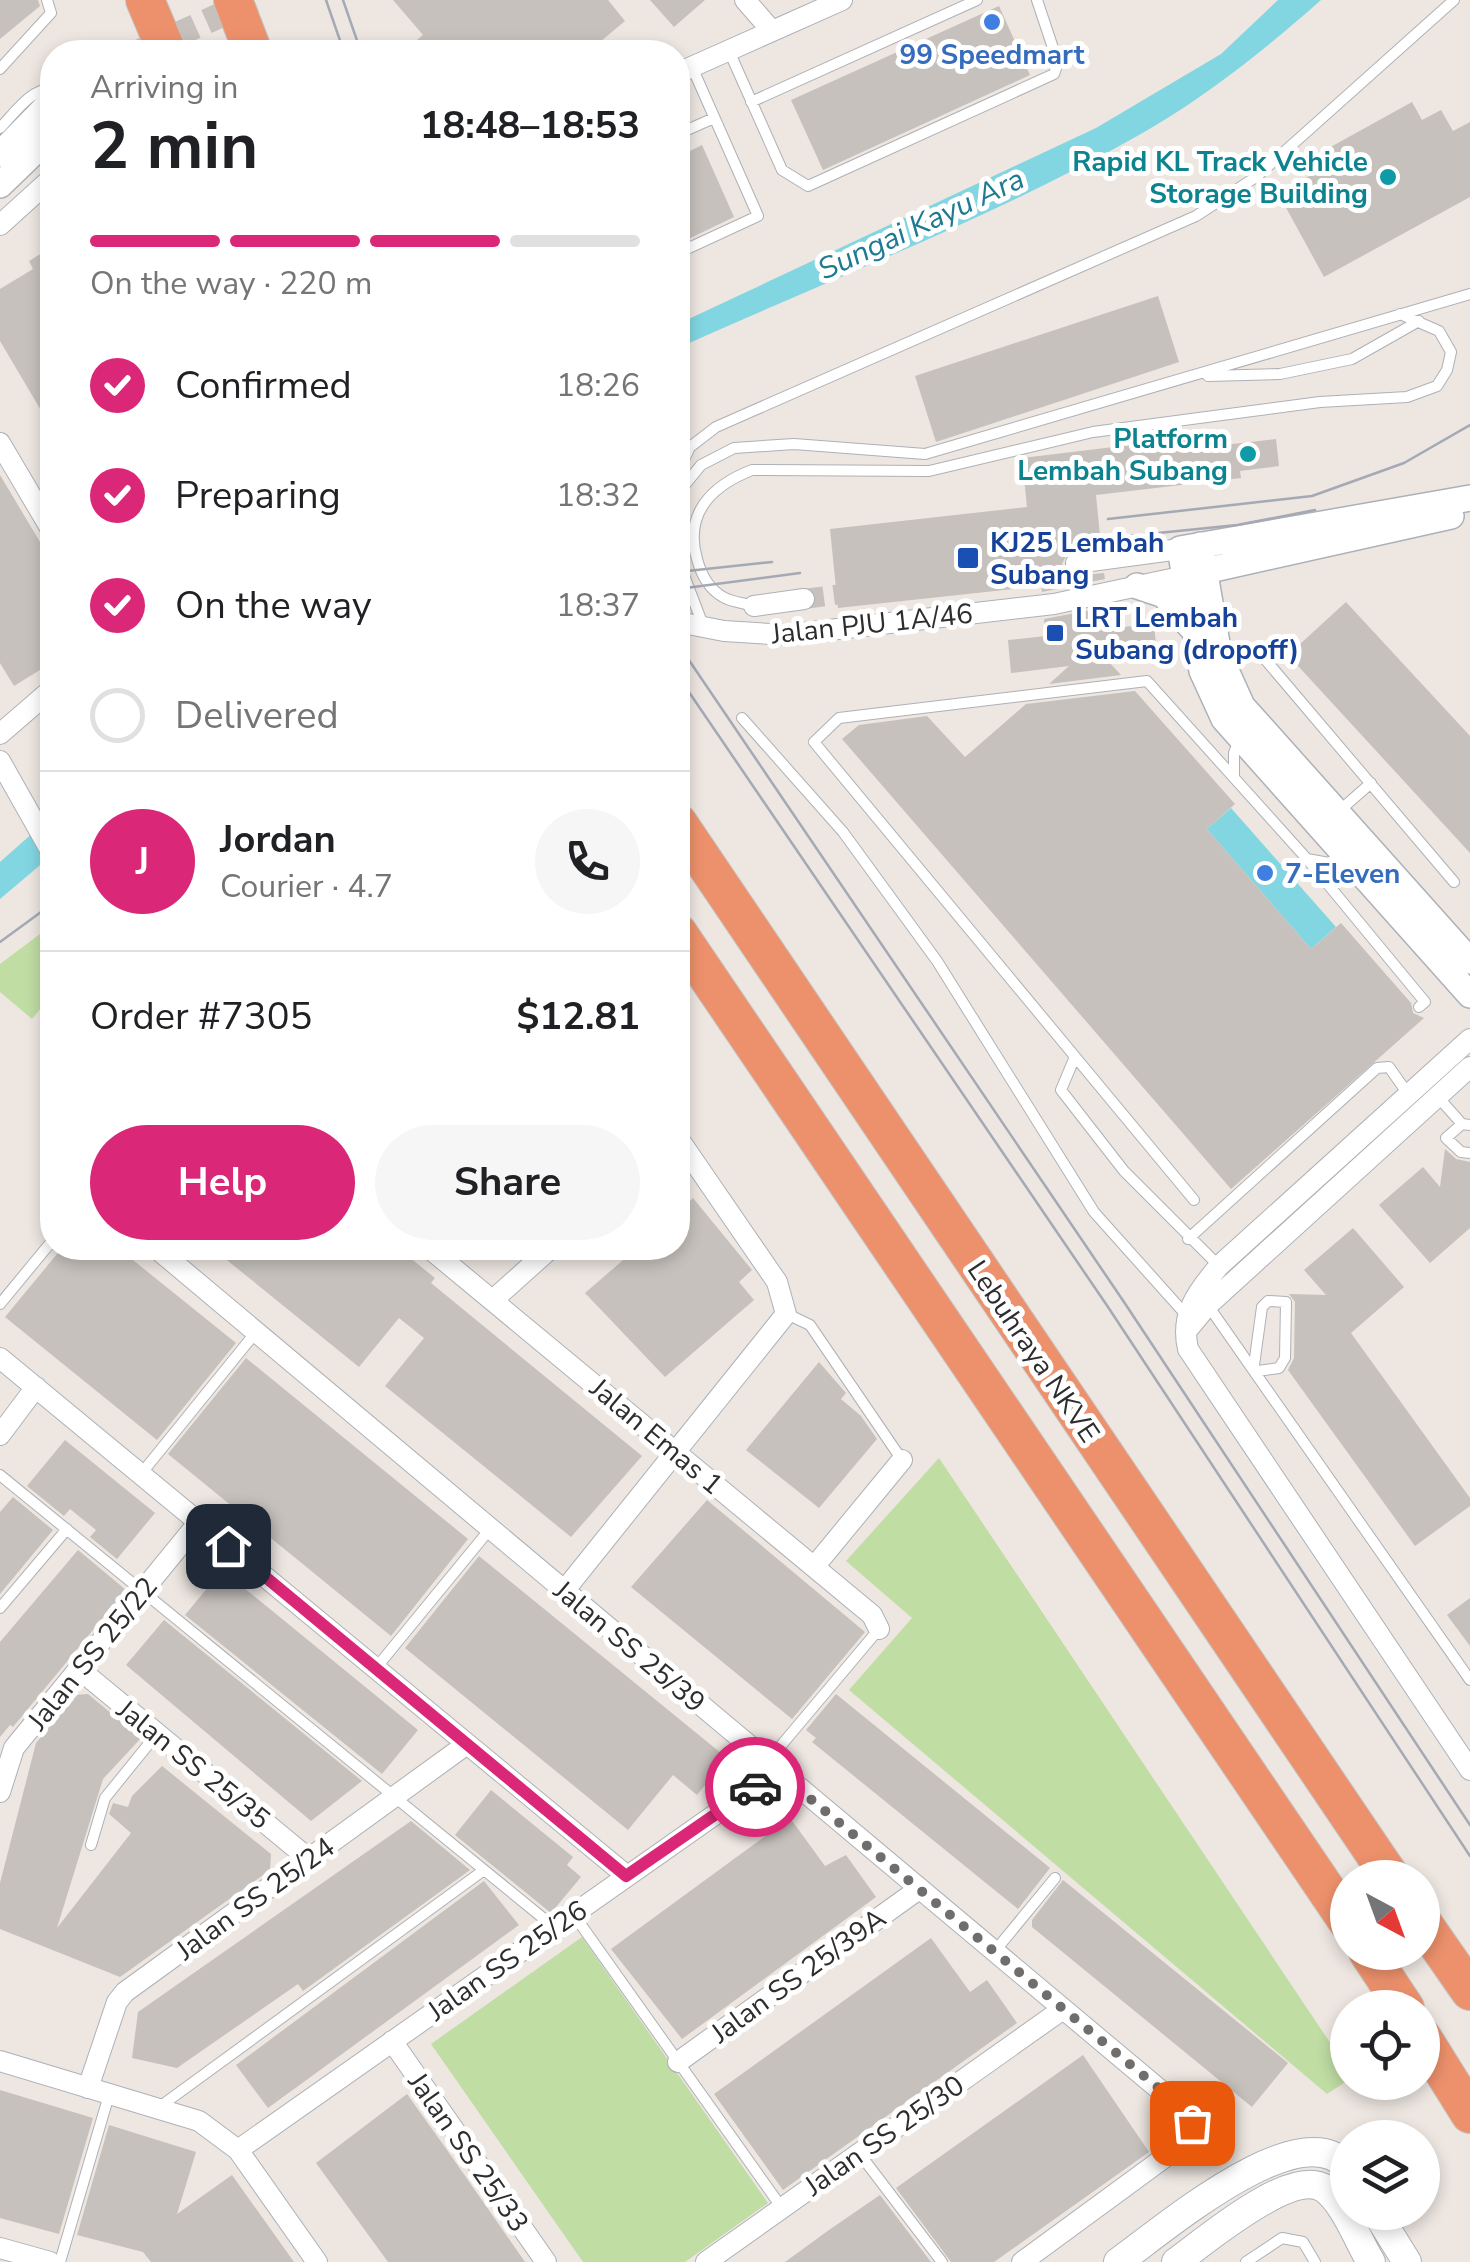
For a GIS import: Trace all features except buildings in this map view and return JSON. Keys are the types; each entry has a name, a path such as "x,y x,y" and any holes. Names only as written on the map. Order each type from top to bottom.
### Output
{"highway":[{"path":"145,0 162,40"},
{"path":"234,0 249,40"},
{"name":"Lebuhraya NKVE","path":"690,841 1380,1860"},
{"path":"690,951 1330,1895"},
{"path":"1440,1948 1470,1991"},
{"path":"1440,2066 1470,2114"}],"main road":[{"path":"1118,2262 1265,2161 1306,2150 1330,2154"},
{"path":"1176,2262 1270,2196 1308,2184 1324,2188 1335,2201 1371,2262"},
{"path":"1388,2230 1408,2262"}],"street":[{"path":"744,0 772,31"},
{"path":"690,68 842,0"},
{"path":"0,154 40,114"},
{"path":"0,185 40,147"},
{"path":"0,225 40,189"},
{"path":"0,443 40,511"},
{"path":"1076,563 1470,498"},
{"name":"Jalan PJU 1A/46","path":"690,624 786,634 1054,604 1470,511"},
{"path":"1190,547 1196,640 1210,693 1240,738 1470,995"},
{"path":"1194,574 1229,685 1242,706 1470,961"},
{"path":"1136,586 1164,595 1176,604 1196,640"},
{"name":"Jalan PJU 1A/46","path":"754,606 804,599"},
{"path":"0,734 40,699"},
{"path":"0,762 40,832"},
{"path":"1468,1043 1218,1266 1186,1324 1188,1349 1470,1770"},
{"path":"1202,1298 1470,1067"},
{"path":"564,1591 786,1314 778,1282 690,1155"},
{"name":"Jalan SS 25/39","path":"170,1260 1185,2110 1192,2123 1182,2144 1022,2262"},
{"name":"Jalan Emas 1","path":"444,1260 814,1566 872,1615 880,1628"},
{"path":"493,1300 538,1260"},
{"path":"0,1358 626,1876"},
{"path":"0,1434 36,1387"},
{"path":"814,1566 902,1460"},
{"name":"Jalan SS 25/22","path":"0,1792 14,1748 199,1522"},
{"name":"Jalan SS 25/35","path":"79,1669 310,1859"},
{"name":"Jalan SS 25/24","path":"88,2088 117,2002 125,1992 467,1744"},
{"name":"Jalan SS 25/26","path":"238,2150 554,1928 772,1766"},
{"name":"Jalan SS 25/39A","path":"678,2062 919,1888"},
{"name":"Jalan SS 25/30","path":"706,2262 1063,2009"},
{"name":"Jalan SS 25/33","path":"392,2042 546,2262"},
{"path":"0,2061 199,2121 238,2150 317,2262"},
{"path":"0,2248 36,2260"}],"lane":[{"path":"0,69 51,13 47,0"},
{"path":"752,102 978,0"},
{"path":"728,51 782,170 808,186 1054,74 1058,64 1037,0"},
{"path":"690,447 716,427 1196,216 1256,177 1454,0"},
{"path":"690,78 714,118 758,216 690,247"},
{"path":"0,128 40,91"},
{"path":"690,129 714,118"},
{"path":"690,478 701,464 734,448 794,444 924,454 1470,294"},
{"path":"754,606 722,597 702,576 692,540 693,520 726,480 752,470 929,470 1093,432 1320,402 1407,397 1437,386 1447,370 1450,352 1438,331 1400,314"},
{"path":"1192,377 1280,374 1352,359 1419,321"},
{"path":"690,592 703,626"},
{"path":"1258,650 1454,882"},
{"path":"1194,1200 814,742 838,718 1146,681 1307,859 1425,1002 1419,1007"},
{"path":"742,718 842,832 937,961 1094,1212 1186,1324"},
{"path":"1234,778 1234,753 1240,738"},
{"path":"1338,812 1371,783"},
{"path":"1307,859 1329,863 1344,854"},
{"path":"1074,1059 1061,1090 1124,1171 1218,1266"},
{"path":"1188,1239 1377,1068 1389,1067 1408,1095"},
{"path":"1438,1096 1466,1125 1446,1138 1461,1152 1470,1153"},
{"path":"0,1304 40,1256"},
{"path":"1202,1298 1256,1368 1470,1680"},
{"path":"1268,1302 1286,1302 1286,1358 1279,1368 1256,1368 1262,1307 1268,1302"},
{"path":"786,1314 810,1325 902,1460"},
{"path":"141,1474 256,1332"},
{"path":"0,1476 397,1795 554,1928"},
{"path":"376,1668 491,1529"},
{"path":"0,1608 67,1530"},
{"path":"772,1766 880,1628"},
{"path":"91,1845 104,1798 156,1735"},
{"path":"158,2108 484,1870"},
{"path":"994,1952 1055,1878"},
{"path":"573,1914 782,2208"},
{"path":"60,2262 110,2094"},
{"path":"859,2153 942,2262"},
{"path":"1246,2262 1282,2238 1303,2242 1315,2262"}],"green space":[{"path":"40,934 40,1009 32,1019 0,992 0,964"},
{"path":"939,1458 1330,2043 1330,2092 1327,2094 849,1690 912,1618 846,1561"},
{"path":"582,1937 768,2203 685,2262 583,2262 431,2044"}],"water":[{"name":"Sungai Kayu Ara","path":"1278,0 1321,0 1233,72 1139,135 969,221 690,343 690,318 1096,128 1221,54"},
{"path":"1231,808 1336,927 1311,949 1207,829"},
{"path":"40,827 40,865 0,899 0,862"}],"tunnel":[{"path":"166,40 254,0"},
{"path":"804,599 1076,563"}],"tram line":[{"path":"326,0 340,40"},
{"path":"343,0 357,40"},
{"path":"1108,519 1312,496 1404,463 1470,425"},
{"path":"1109,538 1237,525 1315,510"},
{"path":"690,571 772,562"},
{"path":"690,587 800,573"},
{"path":"690,662 1124,1302 1470,1825"},
{"path":"690,694 1108,1307 1470,1856"},
{"path":"0,942 40,913"}],"way so far":[{"path":"755,1787 777,1771 1185,2110 1192,2123"}],"place":[{"name":"99 Speedmart","path":"992,22"},
{"name":"Rapid KL Track Vehicle Storage Building","path":"1388,177"},
{"name":"Platform Lembah Subang","path":"1248,454"},
{"name":"KJ25 Lembah Subang","path":"968,558"},
{"name":"LRT Lembah Subang (dropoff)","path":"1055,633"},
{"name":"7-Eleven","path":"1265,873"}],"route":[{"path":"228,1546 626,1876 755,1787"}]}
